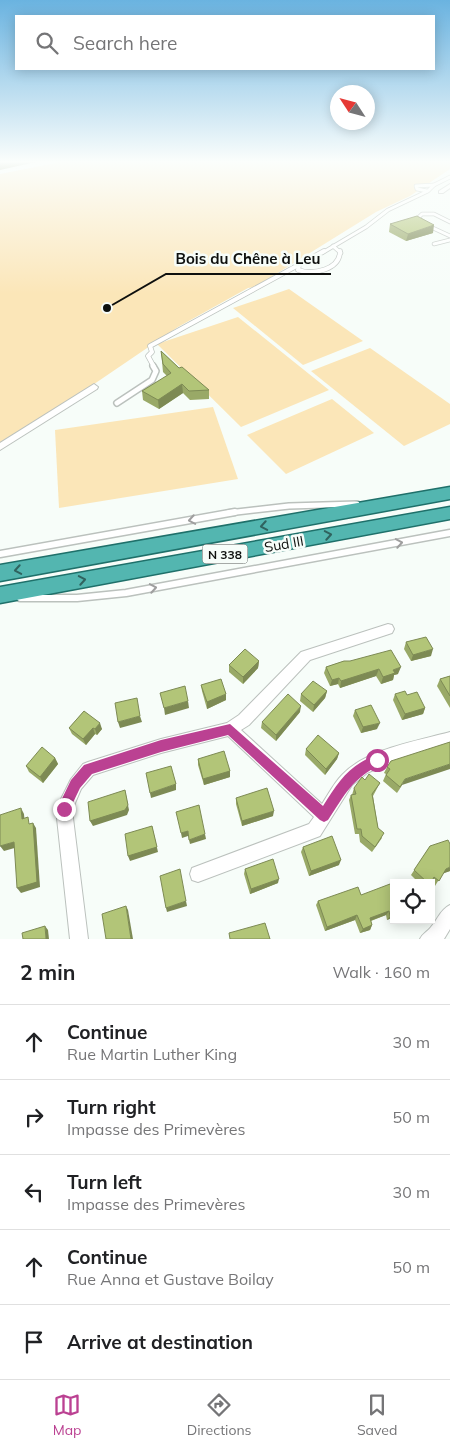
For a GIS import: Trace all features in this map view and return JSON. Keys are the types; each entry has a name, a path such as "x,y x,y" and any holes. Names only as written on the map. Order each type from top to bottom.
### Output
{"highway":[{"name":"Sud III","path":"0,573 450,493"},
{"name":"Sud III","path":"0,597 450,513"}],"street":[{"path":"0,447 94,387"},
{"path":"79,939 64,809 76,784 88,769 161,746 230,729 244,720 306,656 388,629"},
{"path":"230,729 324,816"},
{"path":"198,874 314,830 347,780 362,768 377,760 450,739"},
{"path":"429,939 436,935 450,914"}],"lane":[{"path":"117,404 152,380 156,371 148,356 152,352 150,346 333,246 366,227 388,210 397,206"},
{"path":"450,222 429,213 422,214 419,217 422,223 450,236"},
{"path":"434,244 450,240"},
{"path":"298,265 298,270 306,273 314,274 322,271 340,257 341,252 333,246"},
{"path":"0,554 241,511 289,506 398,502"},
{"path":"0,597 77,598 126,593 450,533"}],"shaded area":[{"path":"0,206 389,206 376,212 255,287 248,288 178,327 0,448"},
{"path":"289,289 363,341 303,365 233,308"},
{"path":"238,317 329,390 241,427 157,344"},
{"path":"370,348 450,404 450,424 404,446 311,371"},
{"path":"332,399 374,433 286,474 247,435"},
{"path":"213,407 238,479 59,508 55,430"}],"building":[{"path":"417,216 434,225 408,234 390,224"},
{"path":"161,351 179,368 182,367 209,390 189,391 182,384 158,400 142,391 171,373 163,364"},
{"path":"426,637 433,649 413,655 406,642"},
{"path":"245,649 259,661 243,677 229,665"},
{"path":"391,650 401,667 393,670 395,673 383,677 379,669 341,681 339,678 332,680 326,667 344,661"},
{"path":"450,676 450,696 440,679"},
{"path":"221,679 226,694 207,702 201,685"},
{"path":"313,681 327,691 314,705 301,694"},
{"path":"185,686 188,701 164,708 160,693"},
{"path":"405,691 407,695 417,692 425,708 405,714 395,694"},
{"path":"288,694 301,706 276,735 262,722"},
{"path":"137,698 140,716 118,722 115,703"},
{"path":"371,705 380,723 363,727 355,710"},
{"path":"84,711 100,723 83,739 69,728"},
{"path":"318,735 339,753 326,769 306,749"},
{"path":"450,742 450,764 405,779 400,787 386,775 390,769 387,767 391,761"},
{"path":"42,747 55,758 40,777 26,766"},
{"path":"224,751 230,771 203,779 198,759"},
{"path":"171,766 176,784 150,793 146,773"},
{"path":"369,774 380,783 372,794 378,828 384,833 375,847 362,836 361,829 357,829 351,795 356,794 354,788 362,777 365,780"},
{"path":"267,788 274,811 242,821 236,798"},
{"path":"125,790 128,805 125,810 90,821 88,802"},
{"path":"199,805 205,834 189,840 188,831 181,833 176,812"},
{"path":"21,808 22,819 28,817 29,824 33,823 37,882 17,888 14,842 0,846 0,815"},
{"path":"152,826 157,847 128,856 125,834"},
{"path":"332,836 341,860 311,871 303,847"},
{"path":"448,840 450,844 450,867 446,869 439,881 434,877 433,879 424,879 414,870 430,846"},
{"path":"273,859 279,879 251,889 245,869"},
{"path":"180,869 186,901 166,908 160,876"},
{"path":"390,884 390,916 389,911 370,918 372,925 363,929 357,915 327,927 318,901 358,887 361,895"},
{"path":"126,906 131,939 106,939 102,914"},
{"path":"265,923 270,939 230,939 229,933"},
{"path":"45,926 46,939 23,939 22,933"}],"place":[{"name":"Bois du Chêne à Leu","path":"107,308"}],"route":[{"path":"64,809 76,784 88,769 161,746 230,729 324,816 347,780 362,768 377,760"}]}
